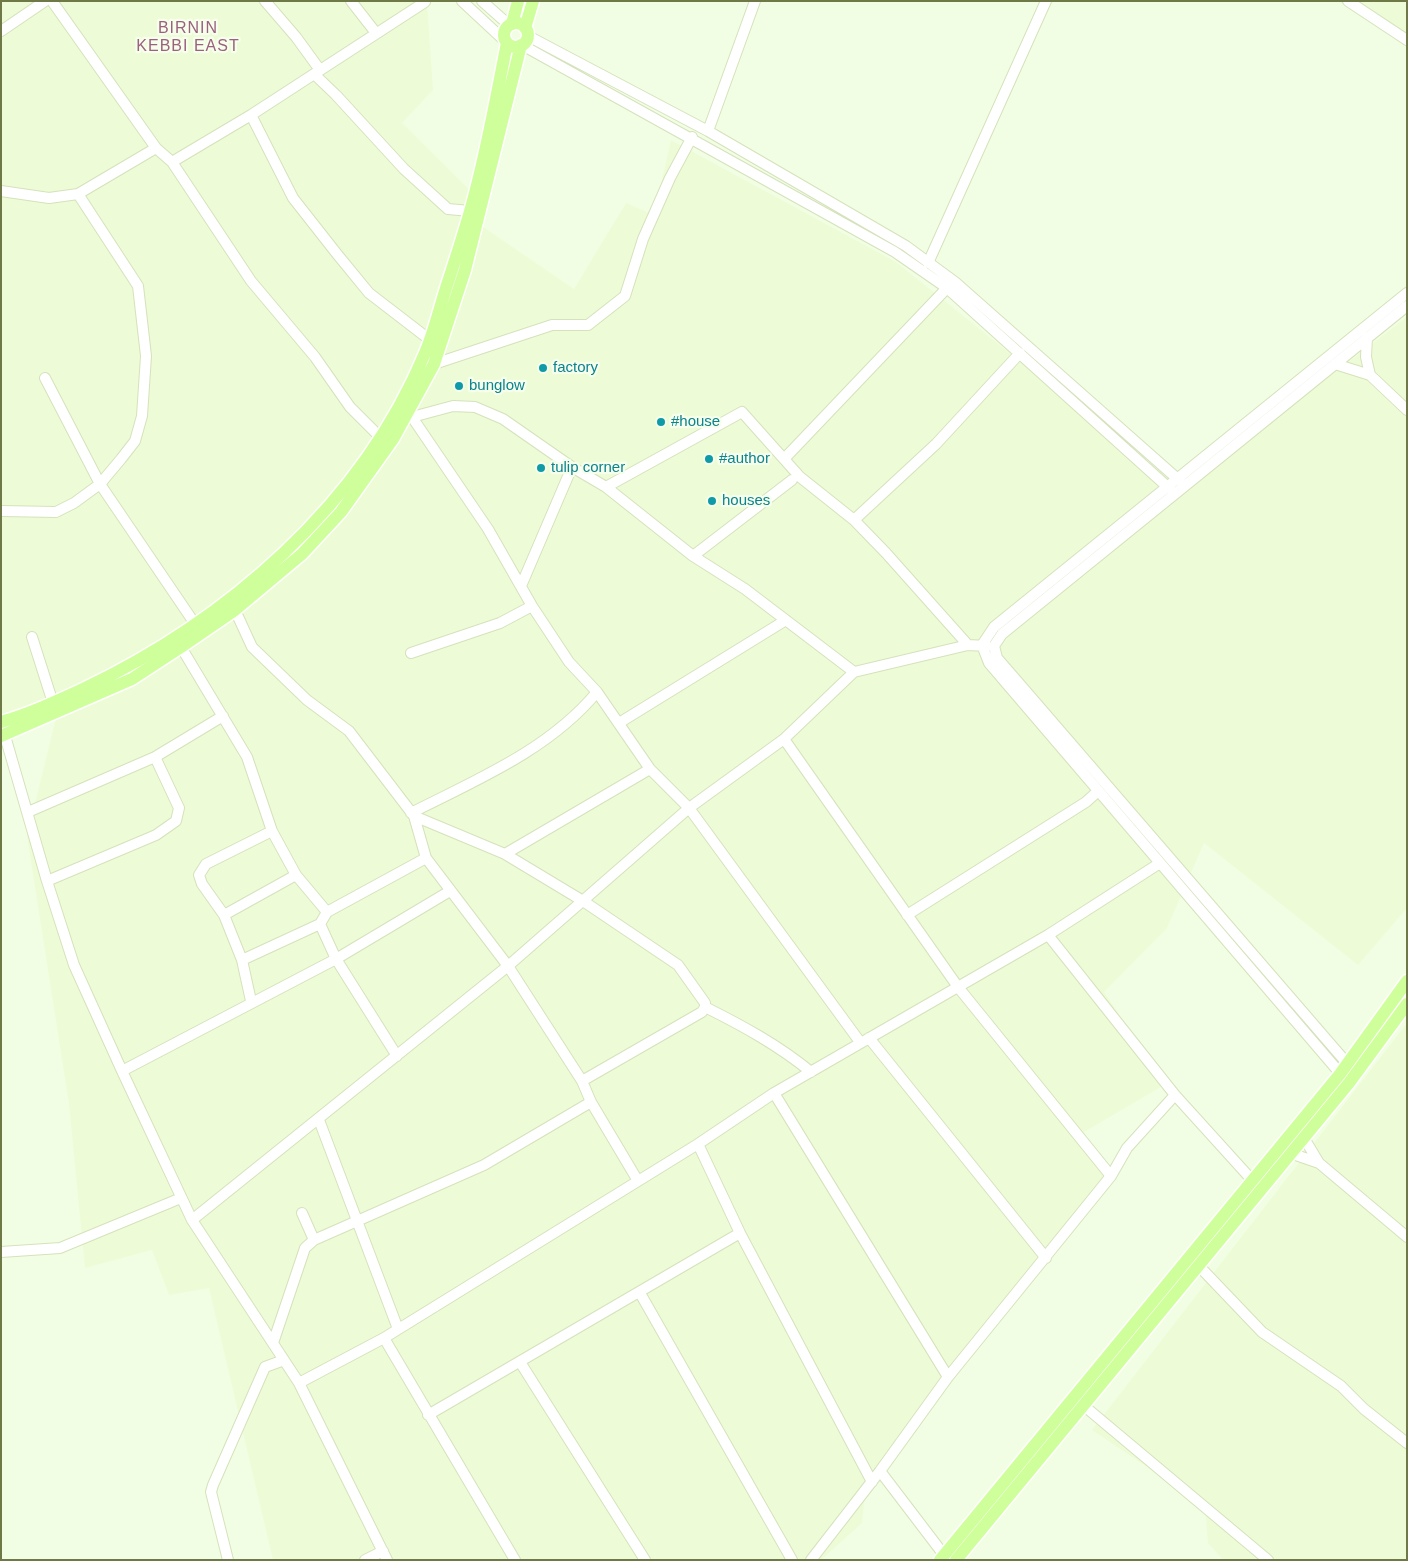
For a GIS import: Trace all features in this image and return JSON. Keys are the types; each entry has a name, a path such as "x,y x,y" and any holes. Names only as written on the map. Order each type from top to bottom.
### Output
{"main road":[{"path":"1,722 53,703 126,668 194,624 243,588 293,545 339,494 380,437 425,353 430,340 470,211 506,42 504,32 510,24 518,1"},
{"path":"3,736 132,679 236,610 302,554 322,534 375,465 410,415 434,364 464,270 533,1"},
{"path":"510,24 519,23 524,38"},
{"path":"506,42 516,47 524,38"},
{"path":"947,1558 1083,1404 1304,1138 1348,1074 1407,981"},
{"path":"947,1558 1252,1180 1348,1074 1407,1004"}],"street":[{"path":"1,31 45,1"},
{"path":"52,1 156,148 172,162 205,215 251,281 315,357 350,407 380,437"},
{"path":"264,1 296,37 317,72 336,95 404,168 448,209 470,211"},
{"path":"351,1 376,33"},
{"path":"462,1 506,42"},
{"path":"482,1 510,24"},
{"path":"708,131 755,1"},
{"path":"928,263 1046,1"},
{"path":"1348,1 1407,40"},
{"path":"172,162 251,115 425,2"},
{"path":"524,38 708,131 906,246 955,282 1184,486"},
{"path":"524,38 692,137 895,252 947,288 1171,490"},
{"path":"251,115 293,198 369,292 430,340"},
{"path":"434,364 552,325 588,325 625,296 643,239 670,178 692,137"},
{"path":"1,191 49,198 78,194 156,148"},
{"path":"1,511 56,512 74,503 100,484 135,441 142,416 146,356 138,286 78,194"},
{"path":"784,459 947,288"},
{"path":"1348,1074 1145,838 997,658 994,646 1002,634 1171,490 1176,478 1407,292"},
{"path":"1348,1074 1160,863 1145,838 1097,792 989,664 982,641 994,627 1171,490 1184,486 1407,306"},
{"path":"1367,338 1366,357 1370,375"},
{"path":"854,520 936,444 1020,353"},
{"path":"1335,364 1370,375 1407,410"},
{"path":"45,378 100,484 194,624"},
{"path":"854,672 745,589 693,556 606,487 572,467 503,419 475,407 453,406 410,415 488,529 532,606 569,662 596,692 650,769 689,808 864,1040 1046,1258"},
{"path":"606,487 738,412 746,414 800,477 854,520 897,565 968,646"},
{"path":"521,586 572,467"},
{"path":"693,556 792,480"},
{"path":"411,652 500,623 532,606"},
{"path":"236,610 252,647 307,700 348,731 412,815 426,858 508,966 582,1081 591,1102 638,1181"},
{"path":"618,723 786,620"},
{"path":"32,638 53,703"},
{"path":"192,1220 319,1120 508,966 689,808 784,739 854,672 968,646 994,646"},
{"path":"181,647 247,757 272,831 296,875 327,912"},
{"path":"412,815 512,762 581,711 596,692"},
{"path":"28,812 154,757 223,716"},
{"path":"3,736 74,965 192,1220 299,1383 385,1556 365,1560"},
{"path":"784,739 958,987 1111,1176"},
{"path":"47,881 156,835 176,821 179,808 154,757"},
{"path":"505,854 650,769"},
{"path":"907,915 1086,802 1097,792"},
{"path":"412,815 505,854 583,901 678,965 705,1003 702,1012 582,1081"},
{"path":"251,1002 242,960 224,916 202,884 199,875 206,864 272,831"},
{"path":"242,960 320,924 327,912 426,858"},
{"path":"299,1383 384,1338 698,1144 774,1094 864,1040 1048,935 1160,863"},
{"path":"224,916 296,875"},
{"path":"122,1071 336,958 450,891"},
{"path":"320,924 336,958 398,1056"},
{"path":"1048,935 1175,1095 1252,1180"},
{"path":"705,1007 749,1029 811,1072"},
{"path":"774,1094 948,1377"},
{"path":"811,1560 872,1482 948,1377 1111,1176 1127,1148 1175,1095"},
{"path":"272,1343 305,1248 314,1240 484,1165 591,1102"},
{"path":"319,1120 398,1329"},
{"path":"1304,1138 1319,1162 1406,1235"},
{"path":"698,1144 740,1233 872,1482"},
{"path":"1290,1153 1319,1162"},
{"path":"1,1252 60,1248 181,1198"},
{"path":"302,1213 314,1240"},
{"path":"428,1415 740,1233"},
{"path":"1198,1266 1262,1332 1341,1386 1364,1409 1407,1443"},
{"path":"640,1293 792,1560"},
{"path":"384,1338 515,1560"},
{"path":"228,1560 211,1492 212,1485 265,1367 284,1360"},
{"path":"520,1362 645,1560"},
{"path":"1083,1404 1268,1560"},
{"path":"880,1471 947,1558"}],"shaded area":[{"path":"1,1 427,1 433,90 402,123 480,200 473,220 574,289 626,203 654,215 671,140 896,262 1130,449 1184,488 1407,317 1407,908 1358,965 1204,843 1167,928 1104,992 1166,1084 1084,1132 1109,1175 866,1486 862,1523 821,1560 273,1560 209,1288 169,1295 152,1250 85,1268 69,1104 27,836 58,710 1,731"},
{"path":"1338,1 1407,1 1407,46"},
{"path":"1407,1023 1407,1560 1223,1560 1208,1543 1205,1506 1092,1430"}],"place":[{"name":"factory","path":"543,368"},
{"name":"bunglow","path":"459,386"},
{"name":"#house","path":"661,422"},
{"name":"#author","path":"709,459"},
{"name":"tulip corner","path":"541,468"},
{"name":"houses","path":"712,501"}],"district":[{"name":"BIRNIN KEBBI EAST","path":"188,38"}]}
